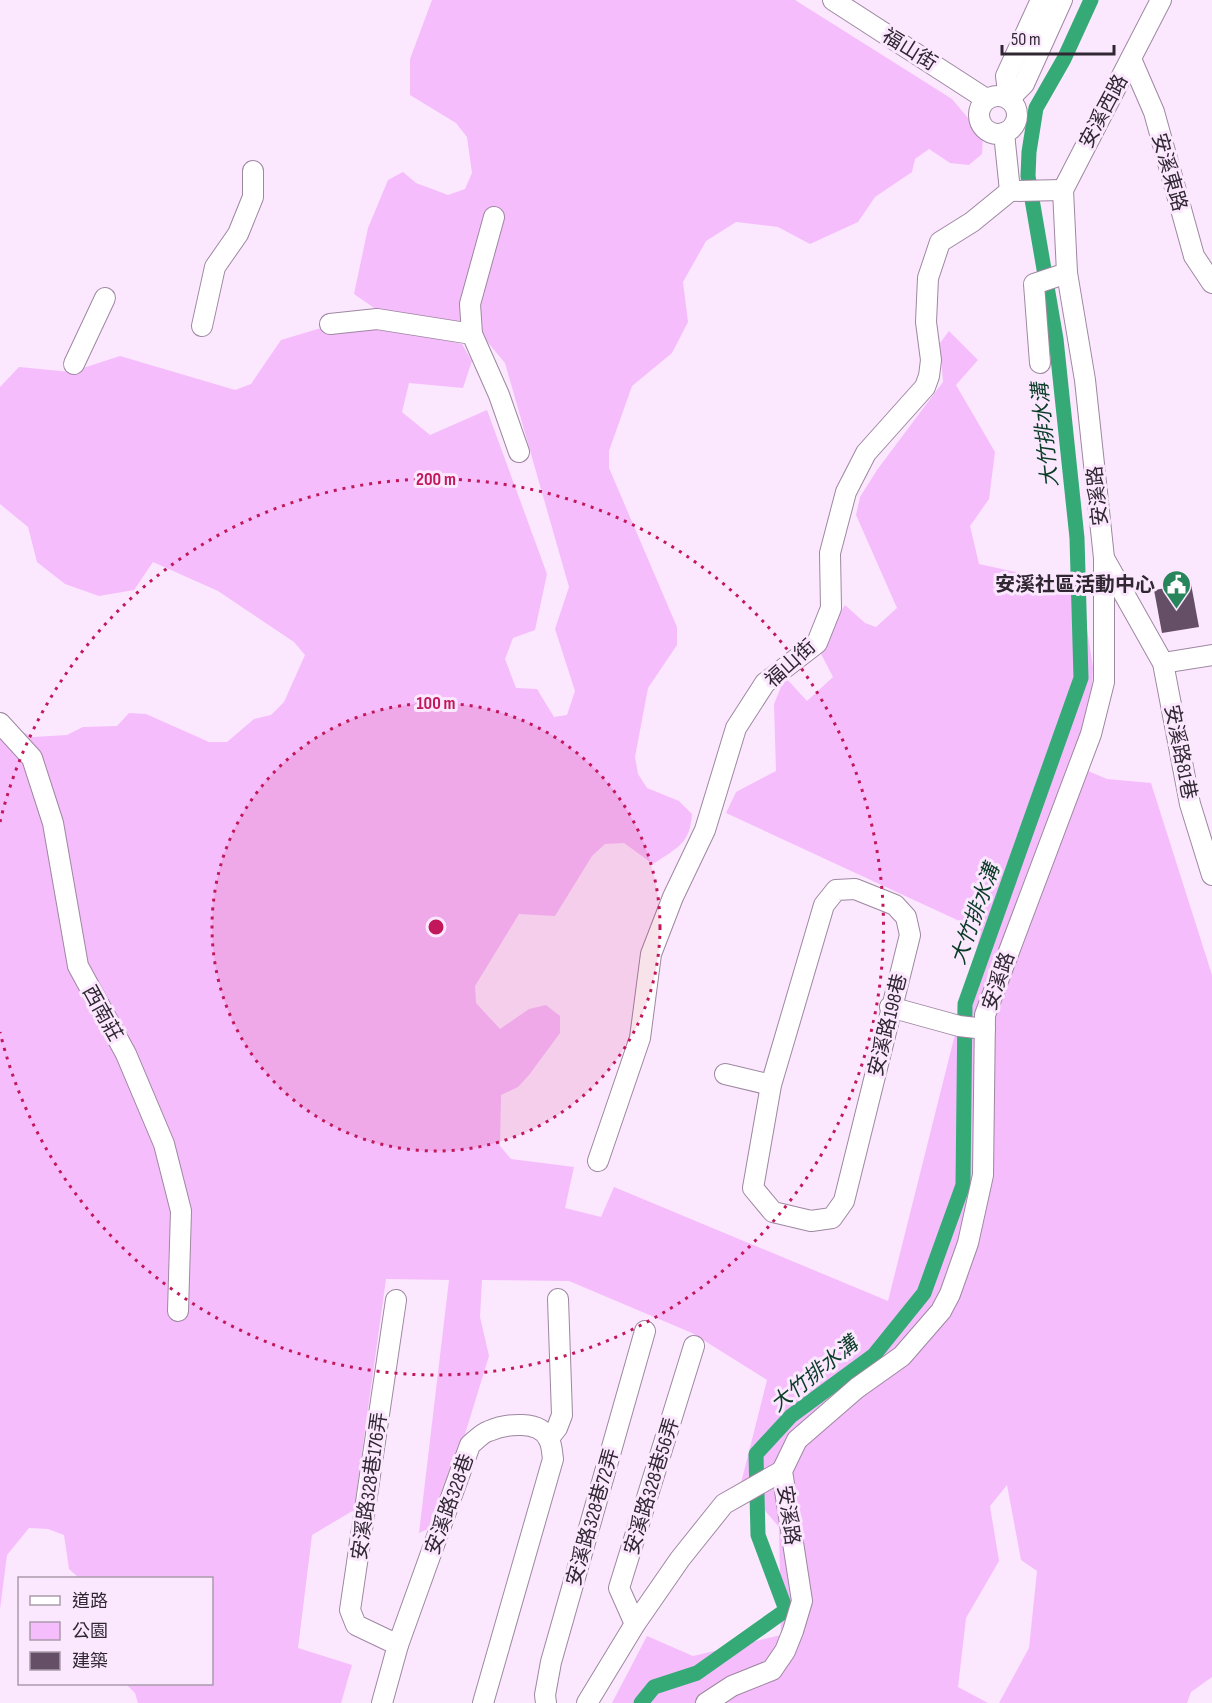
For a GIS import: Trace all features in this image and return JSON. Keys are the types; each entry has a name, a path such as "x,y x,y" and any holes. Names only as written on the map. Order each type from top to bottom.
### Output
{"street":[{"name":"福山街","path":"833,0 986,99"},
{"path":"1009,99 1006,76 1041,0"},
{"path":"1009,99 1024,84 1062,0"},
{"name":"安溪西路","path":"1063,190 1161,0"},
{"name":"安溪東路","path":"1131,59 1154,112 1194,256 1212,283"},
{"path":"998,96 1009,99 1014,104 1017,117 1012,129 1004,133 992,133 981,125 979,111 986,99 998,96"},
{"path":"1004,133 1010,191 1063,190"},
{"path":"201,326 215,267 238,234 253,197 253,171"},
{"name":"安溪路","path":"706,1703 732,1686 772,1670 785,1651 793,1631 802,1601 782,1471 797,1440 857,1388 902,1356 941,1311 950,1294 968,1242 983,1175 973,1028 985,1015 1006,954 1073,784 1094,723 1104,682 1104,558 1085,380 1064,275 1063,190"},
{"name":"福山街","path":"598,1161 640,1038 651,954 673,897 705,830 736,728 765,683 817,643 831,608 830,553 846,492 866,453 925,387 931,360 927,322 928,278 940,243 972,222 1010,191"},
{"path":"494,217 470,304 472,334 499,395 519,452"},
{"path":"1040,363 1034,284 1064,275"},
{"path":"74,364 105,298"},
{"path":"330,324 377,320 472,334"},
{"name":"安溪路81巷","path":"1104,558 1163,663 1190,804 1212,875"},
{"path":"1163,663 1212,655"},
{"name":"西南莊","path":"0,723 32,758 53,823 78,966 126,1054 164,1144 181,1211 178,1311"},
{"name":"安溪路198巷","path":"855,889 895,905 906,917 910,934 890,1007 844,1202 832,1218 811,1221 774,1212 753,1188 771,1085 824,905 836,890 855,889"},
{"path":"890,1007 973,1028"},
{"path":"725,1074 771,1085"},
{"name":"安溪路328巷176弄","path":"396,1299 350,1610 356,1624 398,1645"},
{"path":"483,1703 553,1459 549,1438 557,1428 562,1415 558,1299"},
{"name":"安溪路328巷72弄","path":"546,1703 544,1695 551,1662 645,1332"},
{"name":"安溪路328巷56弄","path":"635,1624 619,1588 694,1346"},
{"name":"安溪路328巷","path":"382,1703 398,1645 470,1445 486,1431 504,1426 524,1425 538,1429 549,1438"},
{"path":"587,1703 635,1624 680,1559 724,1504 782,1471"}],"green space":[{"path":"432,0 795,0 952,99 983,136 982,154 969,165 950,163 929,149 915,159 912,172 875,197 858,222 810,244 778,227 736,222 706,241 683,282 688,322 672,353 632,386 609,451 609,468 677,627 677,645 648,688 635,757 638,774 647,788 679,801 692,814 691,824 681,844 653,864 624,843 605,844 592,856 555,916 519,914 475,986 476,1003 500,1029 529,1009 546,1005 560,1016 560,1033 529,1075 518,1087 501,1095 500,1146 511,1159 574,1167 565,1208 601,1217 614,1187 888,1301 981,931 726,813 736,792 776,771 774,704 785,677 807,701 833,677 818,648 845,605 865,623 876,627 897,608 856,515 860,497 877,470 943,382 940,343 949,331 978,360 956,385 995,452 989,499 970,526 979,564 1043,578 1078,574 1093,667 1091,718 1081,768 1107,779 1151,783 1212,975 1212,1677 1191,1692 1187,1703 999,1703 1029,1648 1037,1571 1021,1560 1007,1485 990,1506 999,1561 966,1618 958,1687 988,1703 612,1703 647,1636 693,1656 781,1635 779,1527 741,1483 767,1380 692,1333 569,1281 482,1280 480,1317 489,1356 437,1525 419,1533 449,1280 386,1279 354,1510 312,1535 298,1648 352,1665 341,1703 138,1703 135,1693 127,1685 213,1685 213,1577 78,1577 69,1569 64,1535 48,1529 29,1528 7,1555 0,1609 0,721 33,737 67,735 83,727 117,726 129,713 146,714 209,742 227,742 254,719 271,715 284,702 305,655 294,642 218,591 153,562 134,590 99,596 65,584 37,562 28,527 0,504 0,387 19,367 71,372 120,356 235,390 251,384 281,340 331,325 367,324 462,344 472,361 463,388 409,383 402,412 430,435 487,410 547,574 535,630 513,638 505,659 516,688 537,689 554,717 567,715 575,691 555,629 569,587 505,363 475,327 380,312 354,294 368,228 388,180 403,172 416,183 448,195 465,189 472,173 467,137 456,123 410,95 410,59"}],"building":[{"name":"安溪社區活動中心","path":"1191,584 1199,627 1162,633 1154,590"}],"waterway":[{"name":"大竹排水溝","path":"641,1703 654,1687 697,1673 786,1610 758,1535 756,1454 791,1416 874,1355 924,1293 963,1185 965,1004 1081,678 1077,538 1056,339 1028,176 1029,152 1036,108 1064,59 1091,0"}],"place":[{"name":"安溪社區活動中心","path":"1176,610"}]}
